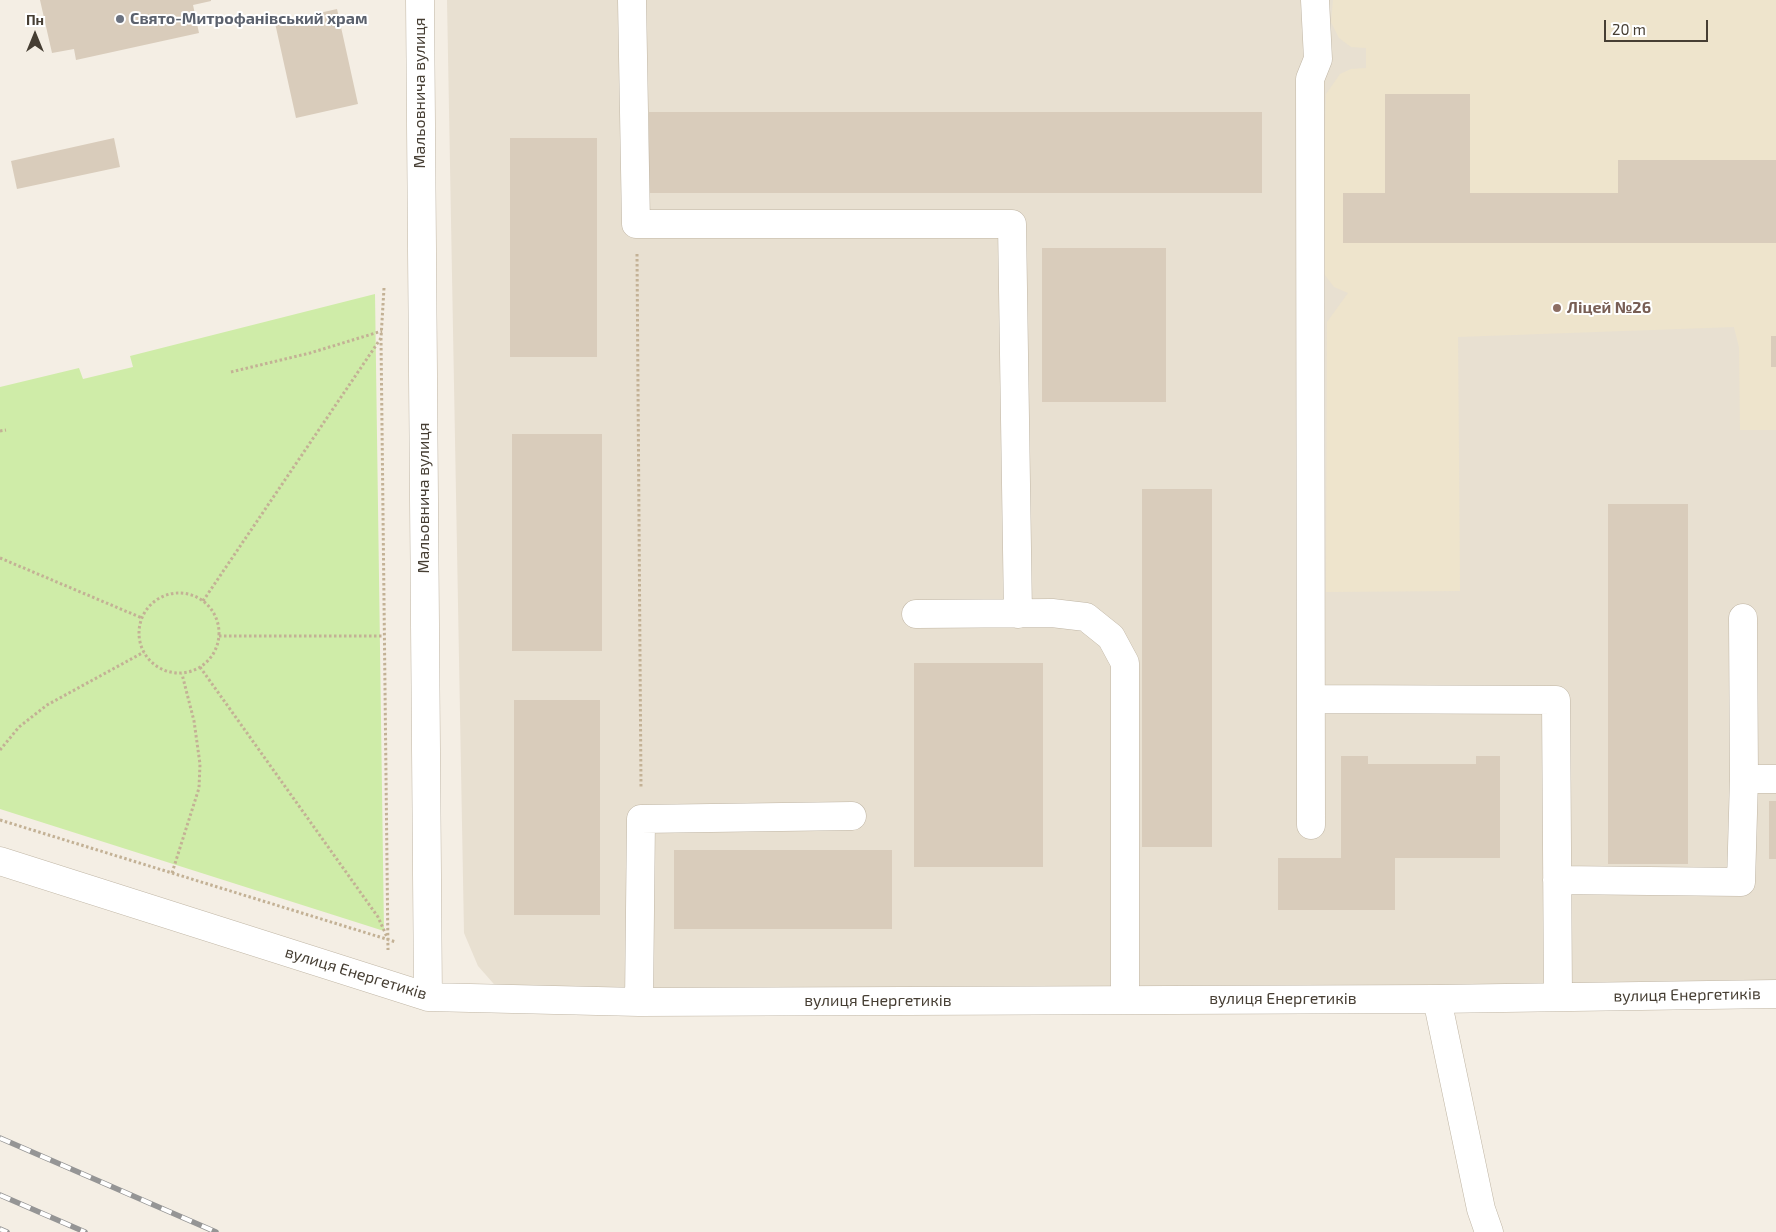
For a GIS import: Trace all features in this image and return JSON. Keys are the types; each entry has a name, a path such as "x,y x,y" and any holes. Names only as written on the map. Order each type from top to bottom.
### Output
{"street":[{"name":"Мальовнича вулиця","path":"420,0 428,996"},
{"path":"632,0 636,224 1012,224 1018,614"},
{"path":"1311,825 1310,79 1318,58 1315,0"},
{"path":"916,614 1052,613 1086,617 1111,637 1125,663 1125,1000"},
{"path":"1557,880 1741,882 1744,779 1743,618"},
{"path":"1312,699 1556,700 1558,997"},
{"path":"1744,779 1776,779"},
{"path":"639,1002 641,819 852,816"},
{"name":"вулиця Енергетиків","path":"0,861 428,996 639,1002 1437,999 1776,994"},
{"path":"1437,999 1481,1209 1489,1232"}],"path":[{"path":"636,224 641,819"},
{"path":"384,288 381,338 388,940 386,983"},
{"path":"230,372 310,353 382,331"},
{"path":"203,601 381,338"},
{"path":"0,431 6,430"},
{"path":"0,558 142,618"},
{"path":"180,593 196,596 203,601 217,618 220,636 217,650 208,663 194,671 182,674 163,671 150,662 144,652 138,633 142,618 151,604 164,596 180,593"},
{"path":"220,636 384,636"},
{"path":"0,750 19,728 46,705 144,652"},
{"path":"200,667 378,917 388,940"},
{"path":"172,873 198,788 200,764 194,721 182,674"},
{"path":"0,820 388,940 428,955"}],"shaded area":[{"path":"447,0 1776,0 1776,986 500,991 478,966 464,933"},
{"name":"Ліцей №26","path":"1333,0 1776,0 1776,430 1740,430 1739,347 1734,327 1458,337 1460,591 1326,592 1327,322 1348,293 1334,287 1324,274 1321,258 1326,94 1340,74 1351,69 1366,68 1366,48 1351,47 1339,38 1331,22"}],"green space":[{"path":"375,294 384,931 0,809 0,387 79,368 83,379 133,367 130,356"}],"building":[{"name":"Свято-Митрофанівський храм","path":"40,0 211,1 193,5 199,33 76,60 74,49 52,53"},
{"path":"337,9 358,104 296,118 275,23"},
{"path":"1385,94 1470,94 1470,193 1618,193 1618,160 1776,160 1776,243 1343,243 1343,193 1385,193"},
{"path":"649,112 1262,112 1262,193 649,193"},
{"path":"114,138 120,167 17,189 11,161"},
{"path":"510,138 597,138 597,357 510,357"},
{"path":"1042,248 1166,248 1166,402 1042,402"},
{"path":"1771,336 1776,336 1776,367 1771,367"},
{"path":"512,434 602,434 602,651 512,651"},
{"path":"1142,489 1212,489 1212,847 1142,847"},
{"path":"1608,504 1688,504 1688,864 1608,864"},
{"path":"914,663 1043,663 1043,867 914,867"},
{"path":"514,700 600,700 600,915 514,915"},
{"path":"1341,756 1368,756 1368,764 1476,764 1476,756 1500,756 1500,858 1395,858 1395,910 1278,910 1278,858 1341,858"},
{"path":"1769,801 1776,801 1776,859 1769,859"},
{"path":"674,850 892,850 892,929 674,929"}],"railway":[{"path":"0,1138 216,1232"},
{"path":"0,1195 85,1232"},
{"path":"0,1229 7,1232"}],"place":[{"name":"Свято-Митрофанівський храм","path":"120,19"},
{"name":"Ліцей №26","path":"1557,308"}]}
